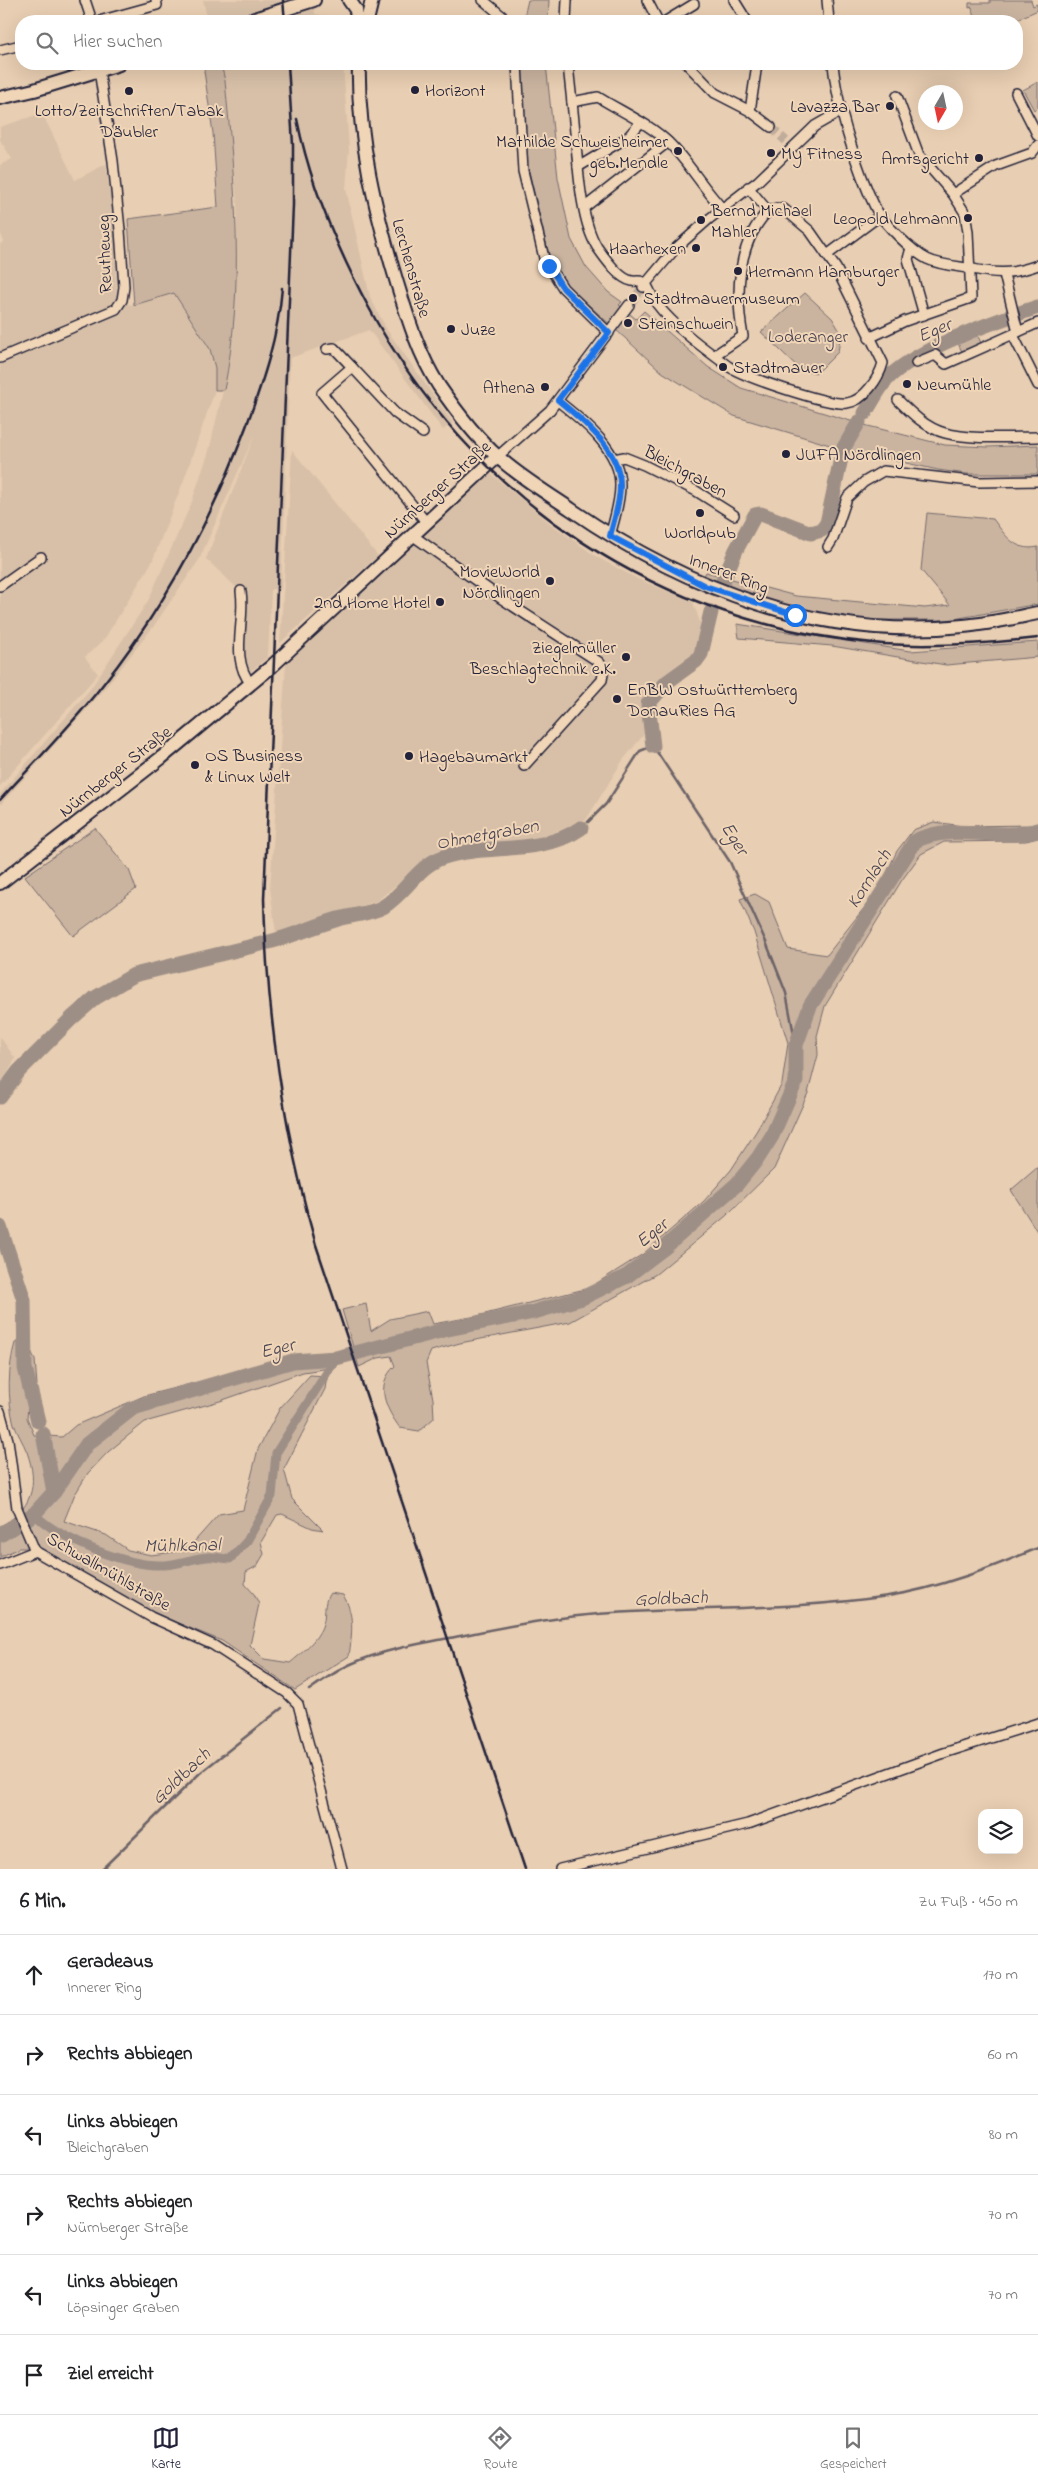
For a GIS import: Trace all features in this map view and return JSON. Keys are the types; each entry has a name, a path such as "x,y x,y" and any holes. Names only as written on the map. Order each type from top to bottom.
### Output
{"main road":[{"path":"267,15 314,0"},
{"path":"348,0 356,10 356,15"},
{"path":"0,98 99,70"},
{"name":"Lerchenstraße","path":"359,70 361,117 376,208 415,339 438,384 460,414 498,457"},
{"name":"Nürnberger Straße","path":"0,883 161,758 251,684 498,457"},
{"name":"Innerer Ring","path":"498,457 610,536 705,586 772,608 818,620 863,625 937,628 962,626 1038,613"}],"street":[{"path":"85,0 90,15"},
{"path":"483,0 501,15"},
{"path":"566,0 566,15"},
{"path":"647,0 655,15"},
{"path":"734,0 743,15"},
{"path":"827,0 828,15"},
{"path":"117,15 156,2"},
{"path":"676,15 694,4"},
{"path":"0,50 15,46"},
{"name":"Reutheweg","path":"0,358 116,309 122,300 124,287 119,216 99,70"},
{"path":"517,70 523,172 544,258 563,288 609,333"},
{"path":"569,70 578,167 585,207 596,246 622,275 632,281 639,280 658,305 715,355 730,367 747,376 832,403 849,403 864,394 880,375 883,363 836,268 810,231 784,209 776,208 768,211 761,218 751,238 743,261 738,298 743,336 715,355"},
{"path":"693,70 715,93 750,111 771,127"},
{"path":"750,111 756,70"},
{"path":"834,70 841,111 863,174 881,215 911,248 928,259 970,269 1004,274 1018,272 1038,265"},
{"path":"1016,92 1038,136"},
{"path":"869,338 970,298 970,269 965,213 919,154 897,96"},
{"path":"572,102 598,97 641,122 668,142 722,208"},
{"path":"644,285 675,249 722,208 758,181 790,144 815,126 841,111"},
{"path":"578,167 628,137 641,122"},
{"path":"585,207 668,142"},
{"path":"952,194 996,166 1032,153 1038,145"},
{"path":"748,187 768,211"},
{"path":"827,255 881,215"},
{"path":"911,248 908,260 924,315"},
{"path":"1004,274 1015,320 1016,333 1037,381"},
{"name":"Nürnberger Straße","path":"498,457 558,400 629,305"},
{"path":"916,364 935,355 946,364 1036,324"},
{"path":"327,349 334,348 395,413 423,433"},
{"path":"352,367 322,393 426,522"},
{"path":"558,400 604,444 614,459 618,470 620,486 610,536"},
{"path":"898,400 923,422 945,433 989,437 1038,437"},
{"name":"Bleichgraben","path":"614,459 624,457 644,466 696,491 734,515"},
{"path":"828,547 833,539 847,498 864,482 883,471 979,482 1038,481"},
{"path":"412,535 473,580 599,662 604,668 602,680 524,766"},
{"path":"0,586 41,557"},
{"path":"241,591 240,660 244,676 251,684"},
{"name":"Schwallmühlstraße","path":"0,1411 8,1440 17,1508 35,1551 151,1617 213,1645 287,1693 298,1704 342,1869"},
{"path":"0,1565 35,1551"},
{"path":"560,1869 748,1824 944,1753 1038,1723"}],"shaded area":[{"path":"203,0 314,0 315,14 321,15 244,14 207,15"},
{"path":"222,70 343,70 349,149 346,189 370,297 387,330 453,423 443,430 369,330 290,358 281,589 271,589 268,657 249,673 244,662 248,590 237,588 206,559 255,434 199,560 153,627 102,692 0,805 0,794 91,688 148,601 191,504 209,451 229,365 233,336 237,245 237,204"},
{"path":"42,113 75,180 106,164 115,220 117,302 134,305 174,293 210,349 215,368 215,390 185,477 152,562 105,638 85,657 98,674 0,786 0,244 4,242 0,232 0,165 12,159 0,140 0,127"},
{"path":"292,450 378,556 280,643 286,549"},
{"path":"490,473 551,524 597,557 638,579 693,602 703,631 691,661 642,706 646,732 623,760 586,820 531,841 436,852 377,901 276,933 270,888 286,664"},
{"path":"0,1037 15,1058 0,1091"}],"green space":[{"path":"528,0 549,0 548,15 524,15"},
{"path":"990,0 1031,0 1033,6 1037,4 1038,10 1023,17 1023,15 973,15 972,7 969,8 969,3 990,3"},
{"path":"222,70 235,197 236,274 234,313 224,390 215,390 215,368 210,349 174,293 134,305 128,219 218,207 213,133 204,71"},
{"path":"519,70 547,70 558,178 571,239 586,267 608,292 622,302 619,305 636,319 644,311 708,367 741,388 864,425 945,445 988,447 1038,445 1038,474 967,474 938,470 843,449 734,416 662,372 567,285 549,255 527,163"},
{"path":"1038,82 1038,107 1034,110 1023,90"},
{"name":"Loderanger","path":"805,293 832,318 841,333 838,352 817,373 801,370 761,332"},
{"path":"976,332 982,345 963,354 957,341"},
{"path":"927,513 993,519 1006,536 1017,545 1030,548 1038,547 1038,604 948,620 859,620 806,612 702,580 706,572 796,596 925,608 950,605 921,570"},
{"path":"737,624 910,651 1038,642 1038,657 946,665 832,646 739,638"},
{"path":"934,822 963,826 1033,825 1038,823 1038,838 1026,841 944,842 921,854 902,880 825,1006 817,1036 818,1055 808,1093 774,1169 726,1216 656,1274 570,1322 460,1343 431,1351 426,1363 433,1399 434,1418 419,1431 400,1428 390,1413 384,1397 385,1381 395,1366 391,1356 378,1358 359,1367 342,1310 366,1304 371,1331 390,1319 428,1311 433,1324 477,1316 589,1288 643,1254 704,1201 731,1170 757,1130 782,1084 788,1043 754,932 740,899 755,894 769,902 788,949 827,955 879,889 897,851 913,830"},
{"path":"95,828 129,870 136,889 73,936 25,876"},
{"path":"1038,1167 1038,1233 1011,1190"},
{"path":"27,1341 35,1360 37,1385 28,1407 27,1418 34,1435 62,1437 76,1425 144,1396 301,1355 312,1357 333,1352 337,1367 303,1372 220,1401 145,1422 108,1452 88,1473 74,1496 64,1521 106,1535 128,1550 151,1555 175,1552 194,1542 219,1514 243,1510 258,1449 280,1408 310,1375 327,1376 325,1389 284,1469 292,1499 323,1530 312,1528 282,1514 277,1515 261,1542 264,1554 257,1566 246,1572 245,1584 254,1594 259,1604 250,1645 264,1659 290,1663 308,1646 322,1627 326,1601 330,1593 343,1595 347,1602 352,1632 349,1656 295,1690 222,1641 143,1609 52,1560 38,1548 19,1548 0,1557 0,1526 11,1520 26,1504 32,1486 31,1464 14,1424 9,1394 15,1343"}],"waterway":[{"name":"Eger","path":"865,413 885,381 920,355 980,327 1038,307"},
{"path":"956,339 961,342 974,336 976,330"},
{"name":"Eger","path":"723,581 736,550 755,515 761,514 811,533 822,530 827,523 843,449 859,422"},
{"name":"Eger","path":"653,746 648,704 667,682 696,661 701,654 711,612"},
{"name":"Eger","path":"588,822 606,804 640,751 653,746 730,862 766,942 786,993 796,1045"},
{"name":"Ohmetgraben","path":"269,942 338,919 367,913 383,907 427,866 444,857 479,850 532,846 565,837 581,828"},
{"name":"Eger","path":"0,1535 34,1514 54,1492 87,1444 133,1408 293,1361 336,1358 448,1329 534,1312 582,1298 627,1276 664,1248 737,1184 758,1158 772,1136 796,1081 796,1045 810,1006 915,841 930,835 946,833 1008,834 1038,830"},
{"name":"Ohmetgraben","path":"0,1097 19,1071 72,1018 95,998 134,975 261,944"},
{"name":"Ohmetgraben","path":"0,1227 24,1300 25,1368 38,1421"},
{"name":"Mühlkanal","path":"34,1514 46,1524 77,1542 132,1562 165,1565 207,1557 230,1559 247,1541 272,1496 276,1453 336,1358"},
{"name":"Ohmetgraben","path":"43,1434 54,1492"},
{"name":"Goldbach","path":"309,1690 345,1667 377,1654 498,1628 594,1614 819,1604 888,1596 946,1583 1038,1548"},
{"name":"Goldbach","path":"102,1869 200,1773 282,1708"}],"tunnel":[{"path":"771,127 786,141"},
{"path":"629,305 643,287"}],"railway":[{"path":"283,0 284,15"},
{"path":"288,70 293,145 293,205 264,899 273,1031 294,1159 316,1245 525,1869"},
{"path":"297,119 309,168 325,215 345,261 368,306 411,376 461,438 518,494 581,541 650,581 724,611 802,633 902,645 999,642 1038,638"},
{"path":"0,800 64,731 101,687 145,626 184,563 217,496 252,410 264,376 273,341 282,288"}],"place":[{"name":"Horizont","path":"415,90"},
{"name":"Lotto/Zeitschriften/Tabak Däubler","path":"129,91"},
{"name":"Lavazza Bar","path":"890,106"},
{"name":"Mathilde Schweisheimer geb.Mendle","path":"678,151"},
{"name":"My Fitness","path":"771,153"},
{"name":"Amtsgericht","path":"979,158"},
{"name":"Leopold Lehmann","path":"968,218"},
{"name":"Bernd Michael Mahler","path":"701,220"},
{"name":"Haarhexen","path":"696,248"},
{"name":"Hermann Hamburger","path":"738,271"},
{"name":"Stadtmauermuseum","path":"633,298"},
{"name":"Steinschwein","path":"628,323"},
{"name":"Juze","path":"451,329"},
{"name":"Stadtmauer","path":"723,367"},
{"name":"Neumühle","path":"907,384"},
{"name":"Athena","path":"545,387"},
{"name":"JUFA Nördlingen","path":"786,454"},
{"name":"Worldpub","path":"700,513"},
{"name":"MovieWorld Nördlingen","path":"550,581"},
{"name":"2nd Home Hotel","path":"440,602"},
{"name":"Ziegelmüller Beschlagtechnik e.K.","path":"626,657"},
{"name":"EnBW Ostwürttemberg DonauRies AG","path":"617,699"},
{"name":"Hagebaumarkt","path":"409,756"},
{"name":"OS Business & Linux Welt","path":"195,765"}],"route":[{"path":"549,266 563,288 609,333 558,400 604,444 614,459 620,478 620,496 610,536 705,586 795,615"}],"water label":[{"name":"Kornlach","path":"868,878"}]}
